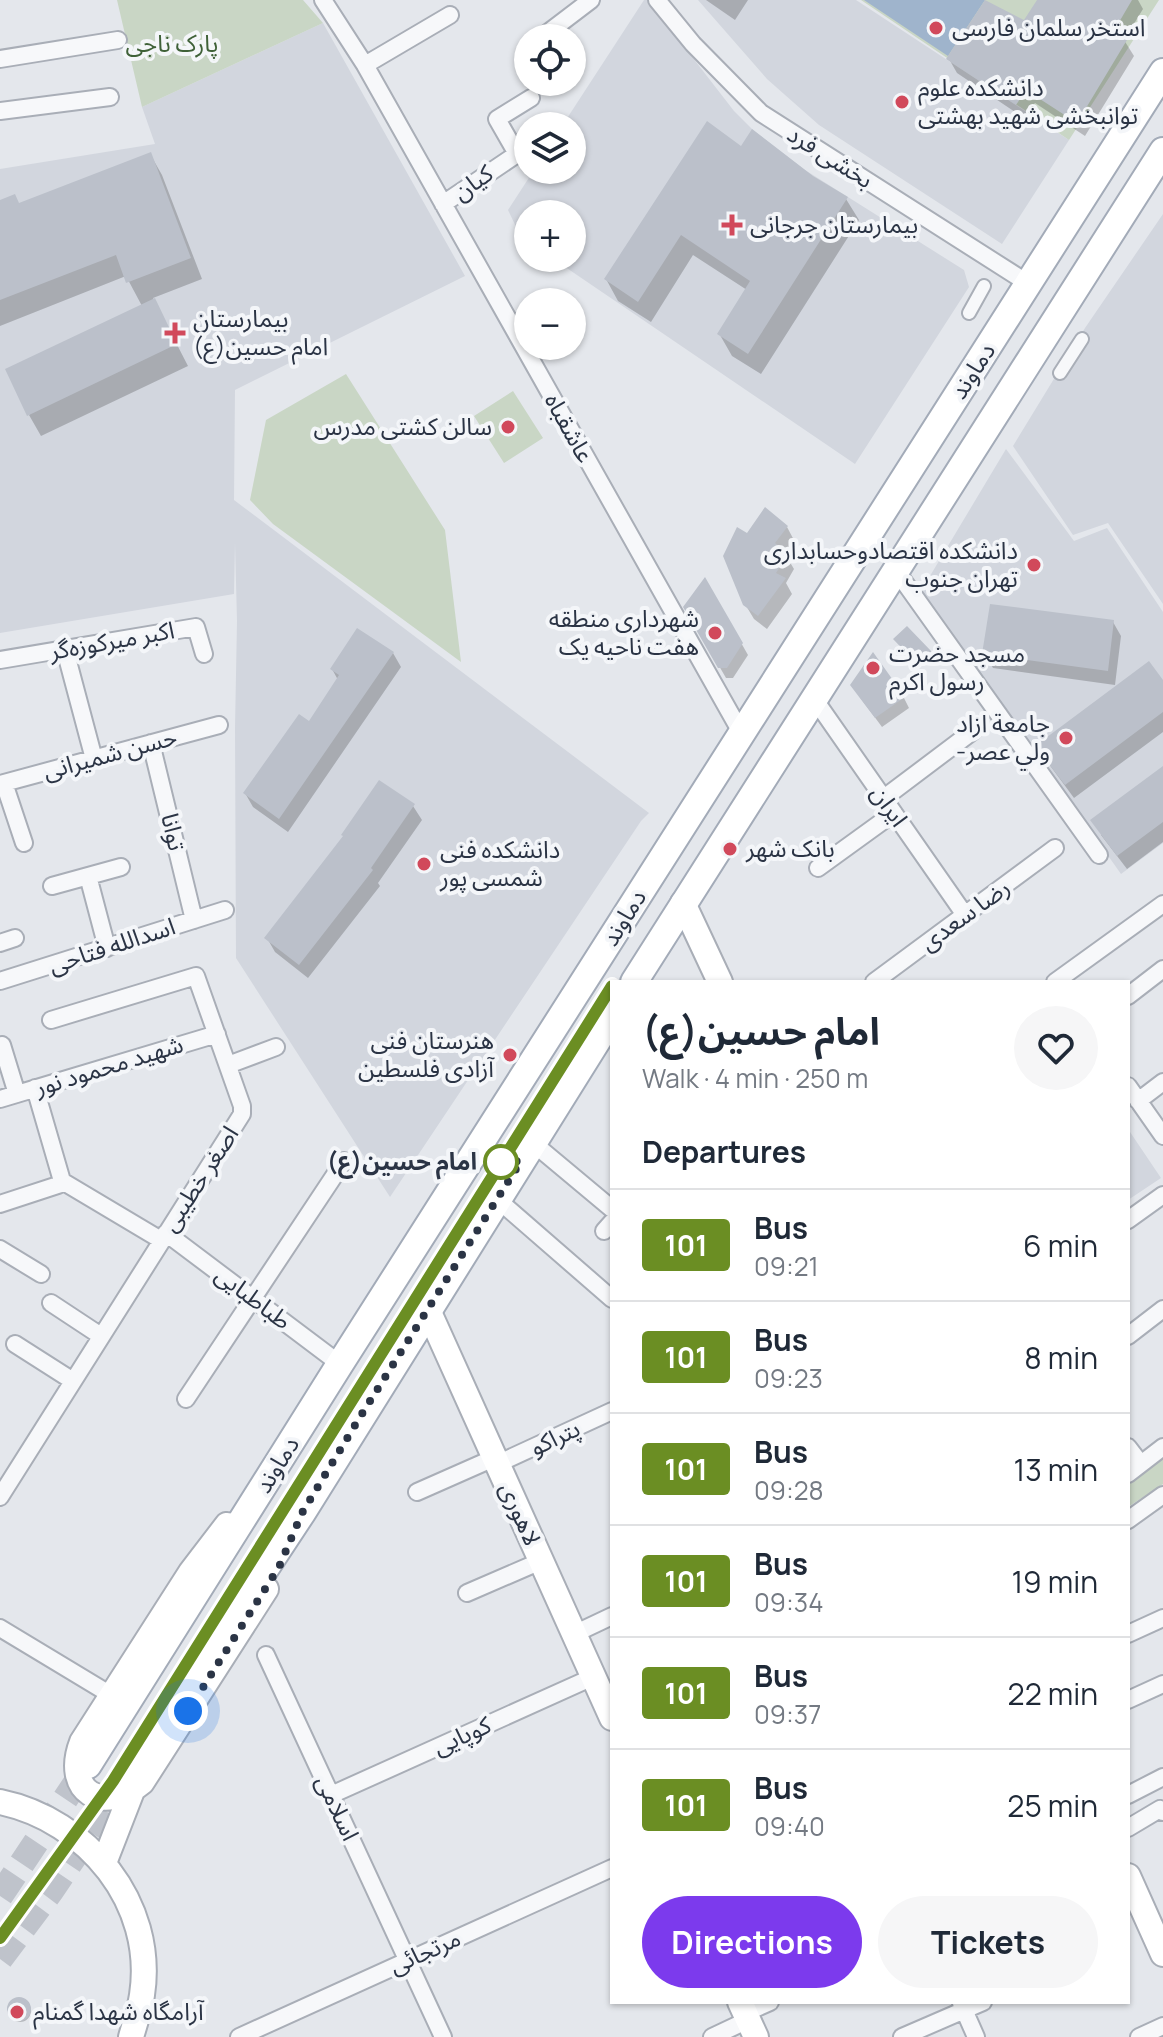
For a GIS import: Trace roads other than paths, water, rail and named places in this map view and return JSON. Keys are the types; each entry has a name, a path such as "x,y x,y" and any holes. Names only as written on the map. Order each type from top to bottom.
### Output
{"main road":[{"name":"دماوند","path":"88,1765 1163,72"},
{"name":"دماوند","path":"635,980 1163,151"},
{"path":"683,903 719,980"},
{"name":"دماوند","path":"127,1788 610,1020"},
{"name":"لاهوری","path":"428,1310 574,1634 602,1683 610,1711"},
{"path":"127,1788 107,1799 95,1798 83,1789 75,1759 82,1742 191,1572 232,1518 262,1489"},
{"path":"104,1863 127,1788"},
{"path":"0,1802 40,1814 74,1834 104,1863 129,1902 142,1947 142,1994 131,2037"},
{"path":"1130,1880 1163,1954"}],"street":[{"name":"عاشقباه","path":"323,0 365,65 742,734"},
{"path":"559,24 591,0"},
{"name":"بخشی فرد","path":"657,0 693,44 761,113 1029,284"},
{"path":"365,65 450,15"},
{"path":"0,59 118,40"},
{"path":"0,111 110,97"},
{"name":"کیان","path":"443,204 517,154 497,119 531,98"},
{"path":"969,313 984,286"},
{"path":"1060,373 1082,339"},
{"path":"895,569 1099,855"},
{"name":"اکبر میرکوزه‌گر","path":"0,660 196,627 204,654"},
{"path":"65,650 94,759"},
{"name":"ایران","path":"813,697 965,915"},
{"name":"حسن شمیرانی","path":"2,783 219,725"},
{"path":"884,798 973,731"},
{"name":"توانا","path":"151,743 194,920"},
{"path":"2,783 24,843"},
{"path":"818,868 894,813"},
{"name":"رضا سعدی","path":"877,980 1055,848"},
{"path":"52,886 121,867"},
{"path":"88,876 107,948"},
{"path":"1058,980 1163,904"},
{"name":"اسدالله فتاحی","path":"0,981 225,910"},
{"path":"1130,994 1163,969"},
{"name":"اصغر خطیبی","path":"0,1497 242,1114 242,1106 196,976 51,1020"},
{"name":"شهید محمود نور","path":"0,1099 217,1034"},
{"path":"2,1045 17,1094"},
{"path":"228,1065 276,1047"},
{"path":"1138,1101 1163,1082"},
{"path":"0,1204 62,1181 35,1088"},
{"path":"1130,1089 1163,1136"},
{"path":"533,1143 610,1207"},
{"path":"186,1399 344,1161"},
{"name":"طباطبایی","path":"62,1181 163,1236 340,1364"},
{"path":"1130,1219 1163,1195"},
{"path":"497,1199 610,1297"},
{"path":"0,1249 41,1274"},
{"path":"51,1303 101,1336"},
{"path":"1130,1334 1163,1309"},
{"path":"15,1344 73,1381"},
{"name":"پتراکو","path":"417,1492 610,1412"},
{"path":"1134,1469 1163,1447"},
{"path":"1130,1519 1163,1495"},
{"path":"467,1593 541,1561"},
{"path":"574,1634 610,1617"},
{"path":"1130,1633 1163,1618"},
{"path":"0,1628 111,1695"},
{"name":"اسلامی","path":"266,1655 443,2037"},
{"name":"کوپایی","path":"331,1795 602,1683"},
{"path":"1130,1699 1163,1684"},
{"path":"1130,1794 1163,1777"},
{"path":"1130,1827 1160,1809 1163,1812"},
{"name":"مرتجائی","path":"239,2037 610,1869"},
{"path":"712,2037 767,2004"},
{"path":"902,2037 962,2006 976,2037"},
{"path":"1139,2037 1163,2026"}],"water":[{"name":"استخر سلمان فارسی","path":"864,0 985,0 948,56"}],"tunnel":[{"path":"0,1896 88,1765"},
{"path":"0,1959 51,1891 122,1786"}],"place":[{"name":"استخر سلمان فارسی","path":"936,28"},
{"name":"دانشکده علوم توانبخشی شهید بهشتی","path":"902,102"},
{"name":"بیمارستان جرجانی","path":"732,225"},
{"name":"بیمارستان امام حسین(ع)","path":"175,333"},
{"name":"سالن کشتی مدرس","path":"508,427"},
{"name":"دانشکده اقتصادوحسابداری تهران جنوب","path":"1034,565"},
{"name":"شهرداری منطقه هفت ناحیه یک","path":"715,633"},
{"name":"مسجد حضرت رسول اکرم","path":"873,668"},
{"name":"جامعة ازاد -ولي عصر","path":"1066,738"},
{"name":"بانک شهر","path":"730,849"},
{"name":"دانشکده فنی شمسی پور","path":"424,864"},
{"name":"هنرستان فنی آزادی فلسطین","path":"510,1055"},
{"name":"امام حسين(ع)","path":"501,1162"},
{"name":"آرامگاه شهدا گمنام","path":"17,2012"}],"park label":[{"name":"پارک ناجی","path":"172,44"}]}
